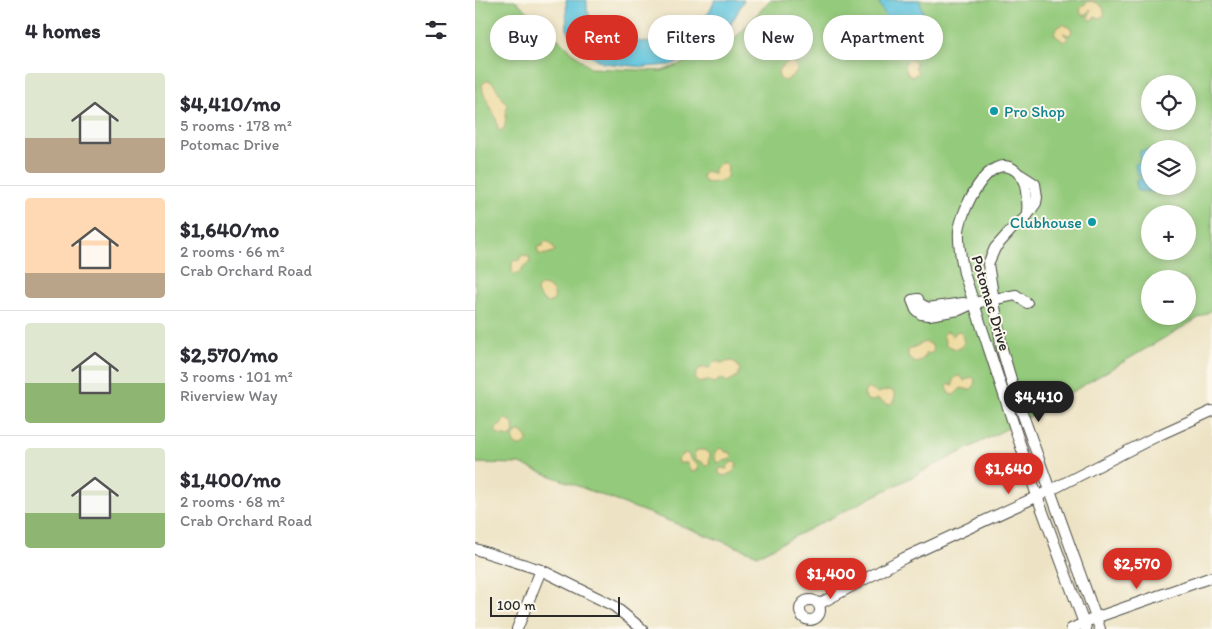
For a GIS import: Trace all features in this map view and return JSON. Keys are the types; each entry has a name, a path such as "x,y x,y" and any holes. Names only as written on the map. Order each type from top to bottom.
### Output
{"street":[{"name":"Potomac Drive","path":"1085,626 1037,496 972,303 959,254 959,231 963,213 974,189 988,174 1000,167 1013,168 1021,175 1025,185 1029,208 1026,217 995,248 988,264 1002,349 1049,491 1100,629"},
{"path":"972,303 959,310 929,315 921,314 916,310 912,300 918,299 919,303 927,308 972,303 1016,295 1027,303"},
{"path":"819,604 904,558 1049,491 1159,435 1212,411"},
{"path":"475,549 541,570 614,606 642,629"},
{"path":"517,629 541,570"},
{"path":"1071,629 1085,626 1095,618 1212,577"}],"green space":[{"path":"475,0 515,0 532,15 490,15 490,60 556,60 556,37 566,46 566,60 581,60 590,68 662,71 691,60 734,60 734,39 744,28 744,60 813,60 813,15 756,15 770,0 1212,0 1212,310 1196,319 1196,270 1141,270 1141,325 1186,325 1024,420 758,555 520,464 475,463"}],"sand":[{"path":"1089,1 1103,7 1104,16 1099,18 1096,16 1092,20 1088,18 1090,9 1086,16 1082,15 1080,11 1082,6"},
{"path":"1063,24 1072,29 1071,34 1063,33 1068,38 1064,42 1054,33"},
{"path":"908,60 913,60 916,63 915,67 918,72 913,77 908,75 904,65"},
{"path":"788,62 795,63 797,71 784,81 779,78 778,71"},
{"path":"488,80 493,83 507,105 505,126 501,131 498,129 496,118 483,92 482,84"},
{"path":"720,163 725,163 728,166 727,177 722,181 705,182 702,177 704,173 708,171 714,174 714,169"},
{"path":"546,241 552,245 555,251 539,255 537,248 543,246"},
{"path":"522,255 529,256 530,263 524,266 519,273 514,274 512,272 512,263 519,260"},
{"path":"541,285 547,286 554,292 553,301 547,303 538,295 537,290"},
{"path":"948,331 953,336 956,332 961,331 964,342 961,348 956,349 946,345 943,334"},
{"path":"925,342 931,344 934,351 929,354 926,352 925,357 917,363 914,362 908,356 908,350"},
{"path":"716,361 721,363 732,361 736,363 740,369 738,376 727,382 721,378 715,383 708,381 699,383 695,379 697,371 701,368 709,368"},
{"path":"957,376 962,377 964,381 972,377 975,380 974,386 970,390 961,388 954,395 949,394 947,386 949,384 953,385 953,380"},
{"path":"867,388 878,393 887,390 893,391 894,401 888,404 878,399 867,400 864,394"},
{"path":"504,419 509,420 513,424 514,432 510,437 499,435 496,432 496,428 501,425"},
{"path":"517,432 523,432 527,439 523,446 517,446 513,442 513,436"},
{"path":"720,448 731,453 731,459 717,463 715,452"},
{"path":"697,450 704,450 710,454 709,465 706,466 701,461 695,460 694,454"},
{"path":"684,453 688,454 691,460 698,465 698,471 691,471 687,463 679,463 678,459"},
{"path":"732,462 737,463 735,471 725,476 719,474 719,469 727,469 728,465"}],"water":[{"path":"566,0 587,0 587,10 589,15 567,15"},
{"path":"715,0 744,0 734,18 734,15 706,15"},
{"path":"878,0 919,0 924,15 886,15"},
{"path":"638,41 648,42 648,60 683,60 670,65 644,67 603,63 598,60 638,60"},
{"path":"1140,151 1141,174 1137,174 1135,165 1140,161"},
{"path":"1141,178 1141,191 1138,191 1136,181"}],"place":[{"name":"Pro Shop","path":"994,111"},
{"name":"Clubhouse","path":"1092,222"}]}
